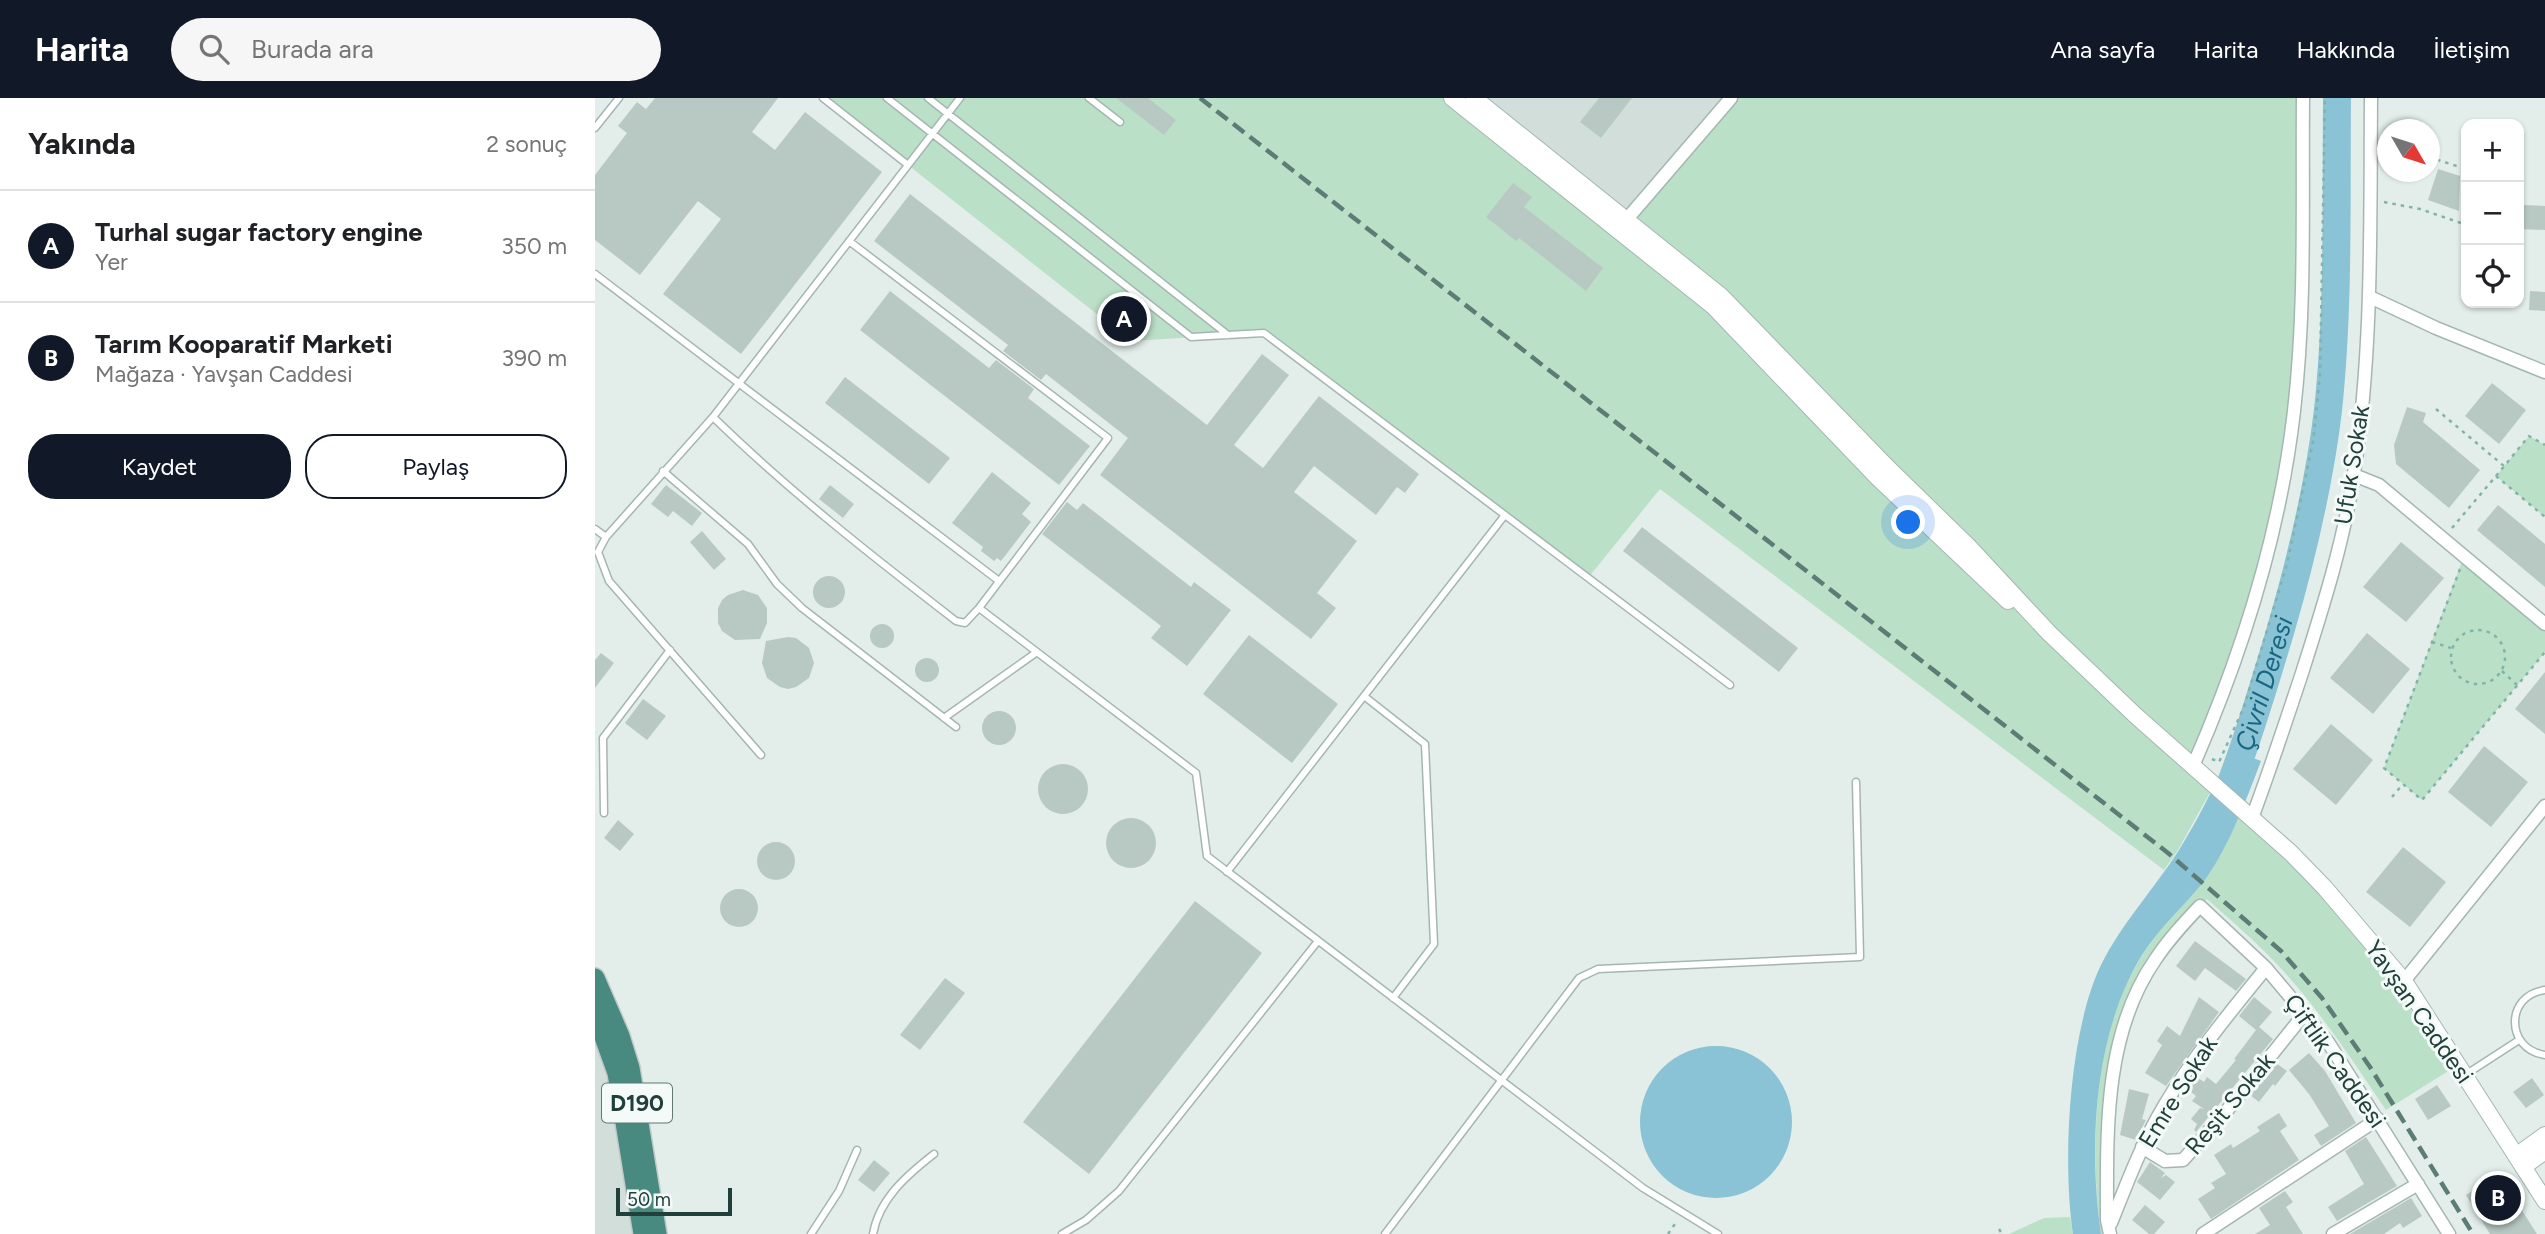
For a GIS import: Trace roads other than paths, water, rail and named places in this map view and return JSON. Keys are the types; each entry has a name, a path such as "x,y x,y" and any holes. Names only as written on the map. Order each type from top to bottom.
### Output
{"highway":[{"name":"D190","path":"595,978 620,1036 630,1068 657,1234"},
{"name":"D190","path":"595,1012 600,1041 617,1073 643,1234"}],"street":[{"path":"1453,98 1713,306 1878,478 2000,594 2049,633"},
{"path":"1474,98 1721,296 2007,586 2049,633"},
{"path":"1627,219 1731,98"},
{"path":"2193,766 2214,718 2254,600 2273,529 2287,459 2299,343 2303,98"},
{"name":"Ufuk Sokak","path":"2248,814 2272,766 2319,618 2354,475 2362,416 2370,297 2371,98"},
{"path":"2370,297 2436,328 2545,372"},
{"path":"2354,475 2379,485 2545,624"},
{"name":"Yavşan Caddesi","path":"2049,633 2325,888 2404,981 2545,1201"},
{"path":"2404,981 2545,806"},
{"name":"Çiftlik Caddesi","path":"2109,1230 2108,1124 2117,1050 2138,992 2154,961 2200,906 2266,968 2328,1042 2449,1234"},
{"name":"Emre Sokak","path":"2109,1230 2142,1147 2165,1104 2266,968"},
{"name":"Reşit Sokak","path":"2142,1147 2165,1161 2183,1160 2225,1113 2305,1013"},
{"path":"2203,1234 2378,1119"},
{"path":"2519,1162 2545,1135"},
{"path":"2519,1162 2545,1152"},
{"path":"2333,1234 2418,1184"}],"lane":[{"path":"595,128 619,98"},
{"path":"823,98 908,165"},
{"path":"887,98 1191,337 1264,333 1730,685"},
{"path":"928,98 1228,335"},
{"path":"761,755 609,581 598,552 606,537 713,417 960,98"},
{"path":"1089,98 1120,122"},
{"path":"713,417 831,524 957,621 965,624 979,608 1108,438 849,241"},
{"path":"595,274 999,581"},
{"path":"663,471 748,544 777,584 802,608 956,727"},
{"path":"1227,872 1504,515"},
{"path":"595,528 606,537"},
{"path":"979,608 1196,773 1207,856 1643,1188 1718,1234"},
{"path":"604,813 603,738 670,650"},
{"path":"944,718 1037,652"},
{"path":"1364,696 1425,744 1434,944 1393,998"},
{"path":"1385,1234 1580,978 1589,972 1598,969 1860,957 1856,782"},
{"path":"1062,1234 1086,1220 1119,1191 1318,941"},
{"path":"2545,990 2528,996 2518,1007 2514,1020 2519,1040 2529,1050 2545,1055"},
{"path":"2465,1075 2519,1040"},
{"path":"811,1234 839,1191 857,1150"},
{"path":"873,1234 877,1217 885,1202 911,1172 934,1154"}],"water":[{"path":"2232,750 2261,761 2216,864 2149,944 2126,986 2114,1019 2099,1090 2095,1164 2101,1234 2073,1234 2068,1170 2071,1097 2075,1060 2090,993 2109,950 2179,850"},
{"path":"1716,1046 1745,1052 1770,1068 1786,1093 1792,1122 1786,1151 1770,1176 1745,1192 1716,1198 1687,1192 1662,1176 1646,1151 1640,1122 1646,1093 1662,1068 1687,1052"}],"waterway":[{"name":"Çivril Deresi","path":"2229,788 2288,605 2320,467 2332,371 2337,215 2337,98"}],"railway":[{"path":"1200,98 2168,853 2281,951 2322,998 2370,1067 2473,1234"}],"place":[{"name":"Turhal sugar factory engine","path":"1124,319"},
{"name":"Tarım Kooparatif Marketi","path":"2498,1198"}]}
